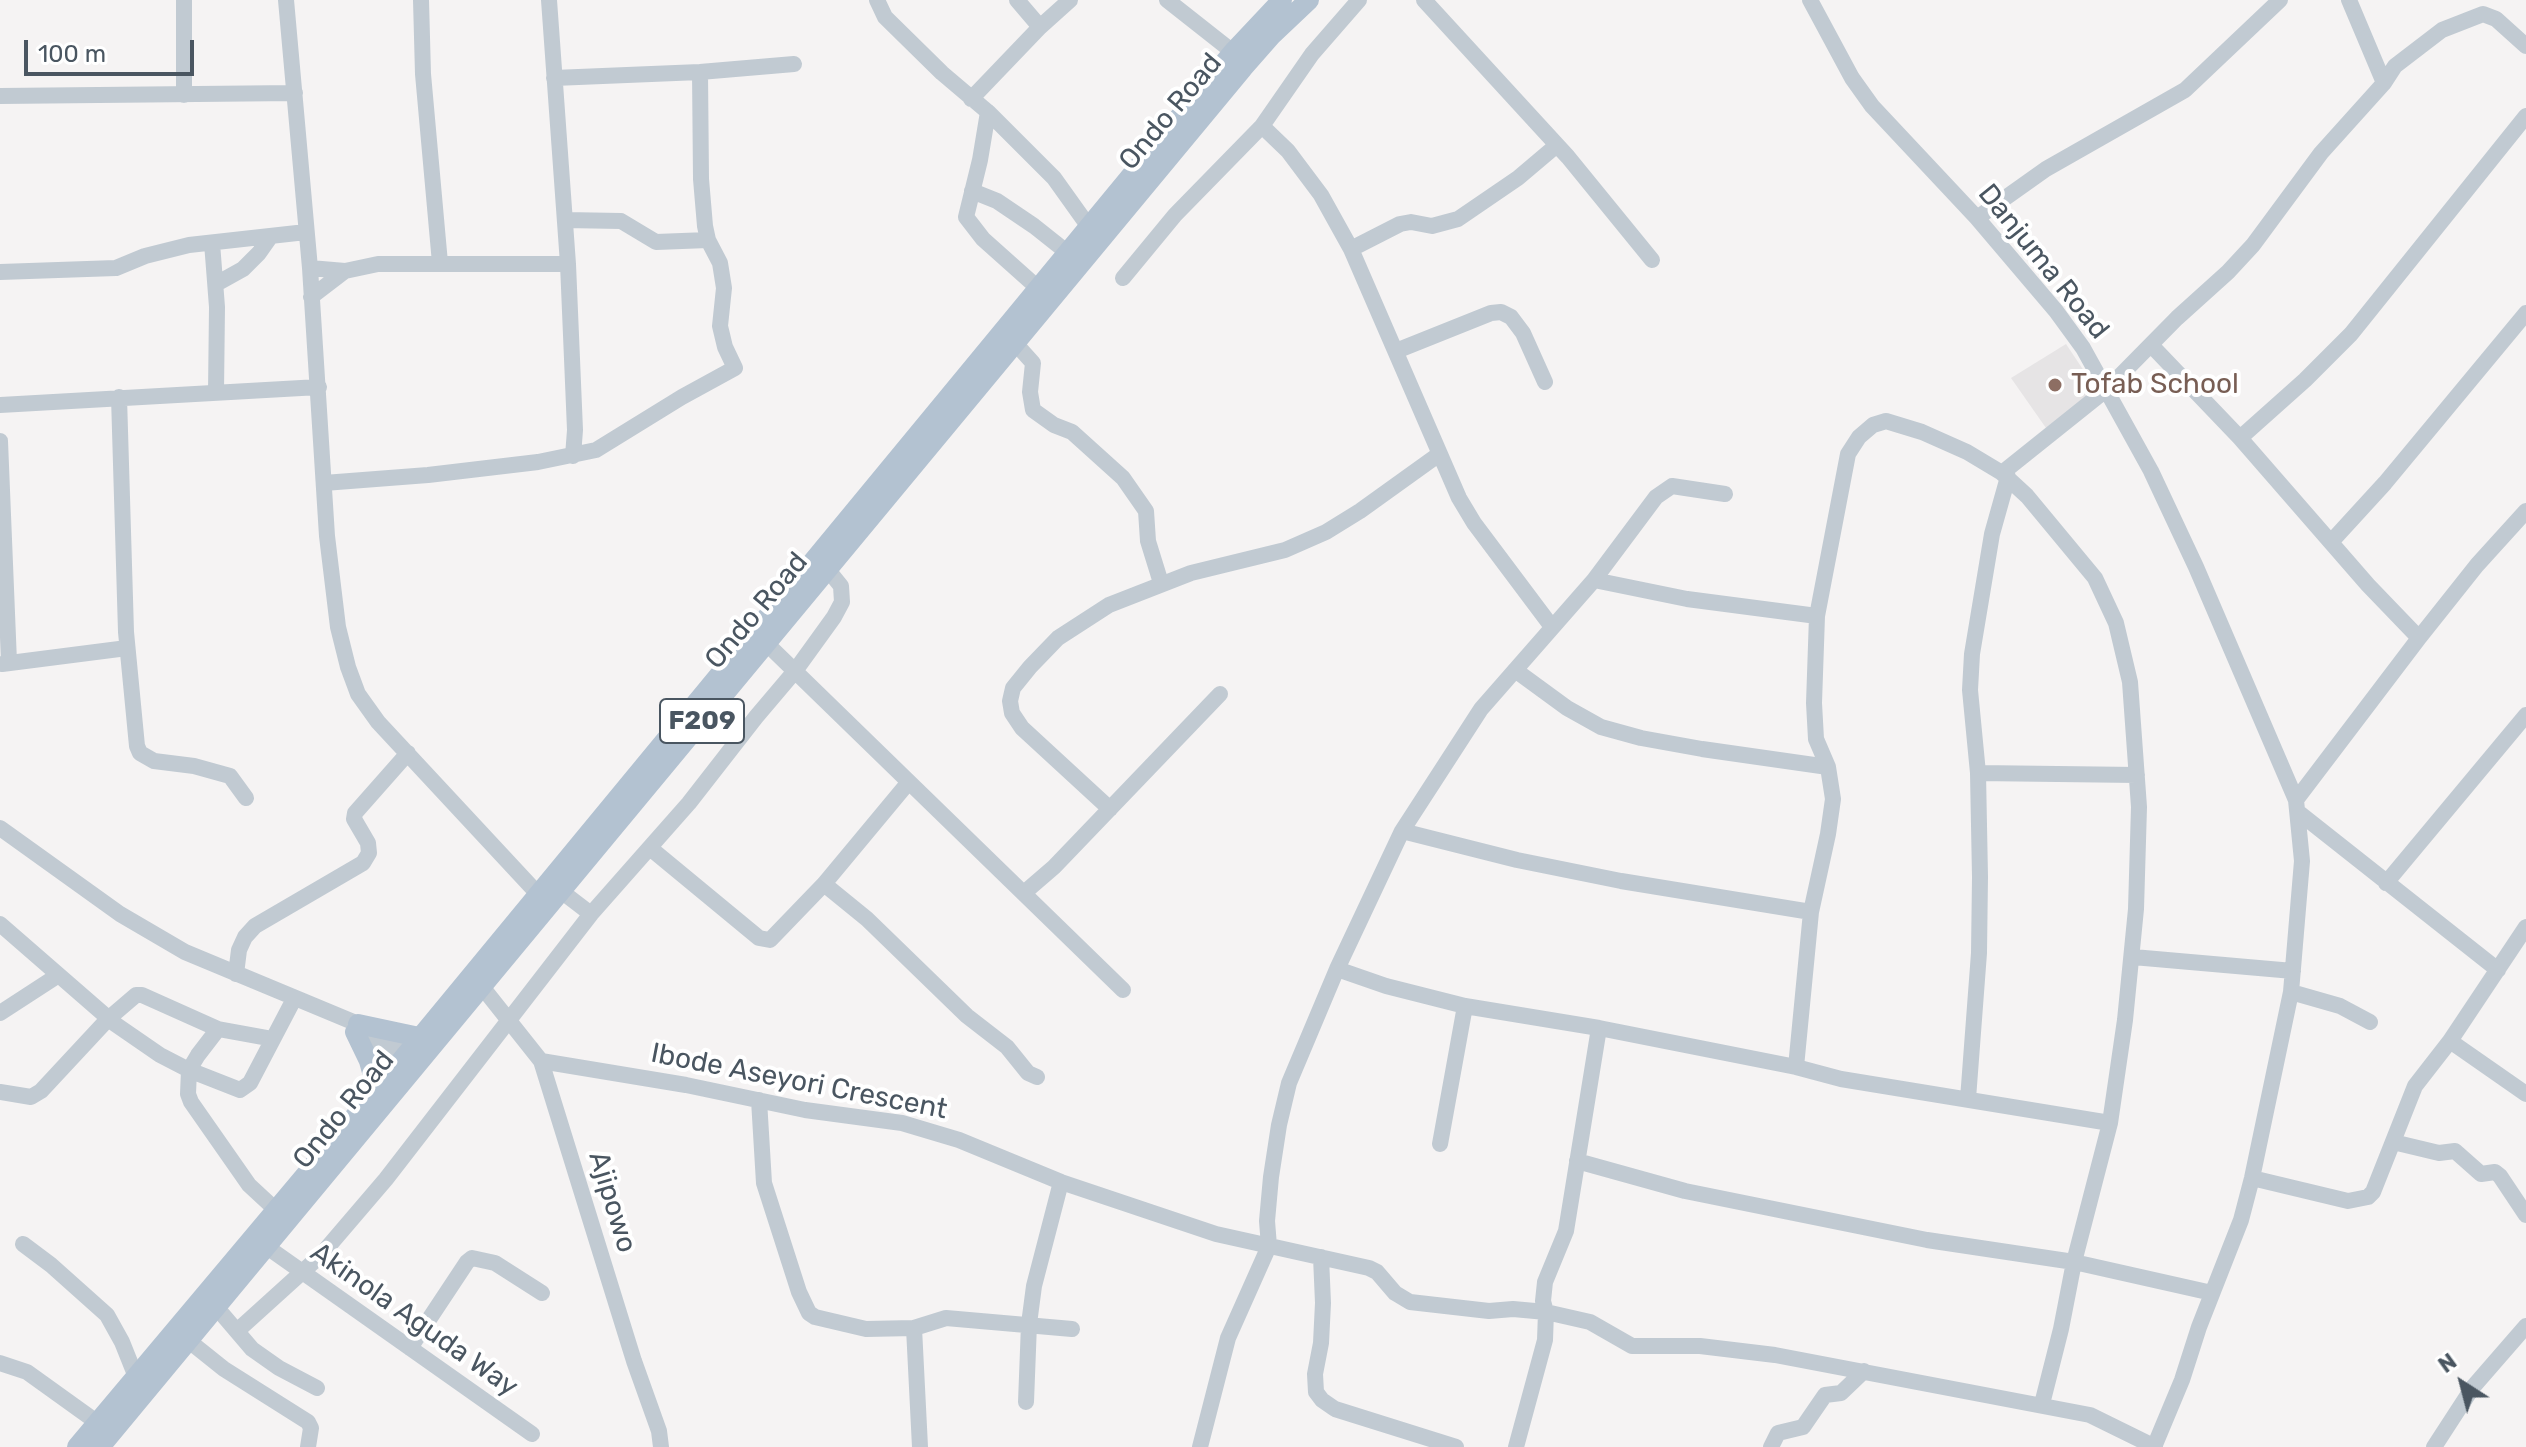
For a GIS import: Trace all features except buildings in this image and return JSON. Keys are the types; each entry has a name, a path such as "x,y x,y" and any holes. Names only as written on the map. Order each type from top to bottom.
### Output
{"main road":[{"name":"Ondo Road","path":"100,1447 276,1210 377,1090 483,988 828,570 920,445 1089,227 1233,52 1282,0"},
{"name":"Ondo Road","path":"77,1447 136,1377 217,1308 406,1065 419,1037 538,894 920,445 1015,343 1272,35 1309,0"},
{"path":"352,1026 419,1037"},
{"path":"352,1026 369,1061 377,1090"}],"street":[{"path":"184,0 184,95"},
{"path":"286,0 310,268 327,536 336,612 348,667 367,708 538,894"},
{"path":"421,0 423,74 440,263"},
{"path":"549,0 568,264 575,430 573,456"},
{"path":"877,0 885,17 1054,178 1089,227"},
{"path":"1017,0 1040,27"},
{"path":"971,99 1070,0"},
{"path":"1167,0 1233,52"},
{"path":"1123,278 1175,215 1262,126 1312,54 1359,0"},
{"path":"1424,0 1557,145 1652,260"},
{"name":"Danjuma Road","path":"1810,0 1852,78 1872,106 1977,218 2056,311 2083,348 2151,471 2196,567 2297,806"},
{"path":"1977,218 2046,169 2185,90 2280,0"},
{"path":"2349,0 2384,83"},
{"path":"1968,1099 1979,953 1978,773 1970,690 1972,654 2005,475 2107,389 2253,245 2321,153 2384,83 2395,66 2442,30 2483,14 2496,19 2526,46"},
{"path":"554,78 700,72 794,64"},
{"path":"324,483 428,475 573,456 596,450 735,368 720,326 724,288 720,263 708,240 701,179 700,72"},
{"path":"0,96 295,93"},
{"path":"988,112 966,217 1039,289"},
{"path":"2240,438 2351,334 2526,116"},
{"path":"1262,126 1288,151 1321,195 1351,249 1438,455 1474,523 1552,627"},
{"path":"1351,249 1400,224 1411,222 1432,226 1458,219 1518,178 1557,145"},
{"path":"972,191 997,201 1068,253"},
{"path":"565,220 621,221 656,242 708,240"},
{"path":"0,272 116,268 145,256 189,245 306,232"},
{"path":"216,284 243,269 271,236"},
{"path":"212,243 216,284 216,392"},
{"path":"310,268 345,271 378,264 568,264"},
{"path":"311,297 345,271"},
{"path":"1396,351 1491,313 1501,312 1511,317 1523,333 1545,382"},
{"path":"2331,542 2385,483 2526,313"},
{"path":"1015,343 1033,363 1030,392 1033,410 1054,425 1072,432 1123,478 1146,511 1148,541 1161,583"},
{"path":"2152,346 2240,438 2419,638"},
{"path":"0,405 319,387"},
{"path":"119,397 127,648 140,753 154,761 230,776 246,798"},
{"path":"1796,1067 1811,912 1833,799 1828,767 1816,739 1817,616 1848,454 1859,437 1873,425 1886,421 1922,432 1967,452 2005,475 2027,496 2095,578 2116,623 2130,682 2139,807 2133,957 2110,1123 2042,1404"},
{"path":"0,441 4,663 127,648"},
{"path":"1110,809 1022,728 1012,713 1010,701 1013,688 1058,638 1109,605 1161,583 1285,550 1326,532 1438,455"},
{"path":"1200,1447 1228,1338 1269,1246 1267,1221 1271,1177 1286,1097 1302,1046 1402,831 1481,709 1594,580 1656,497 1665,489 1679,486 1725,494"},
{"path":"2154,1447 2241,1220 2252,1178 2291,992 2302,861 2297,806 2419,638 2477,565 2526,511"},
{"path":"237,1331 321,1255 386,1179 591,914 689,803 795,671 842,602 841,586 828,570"},
{"path":"1594,580 1687,599 1817,616"},
{"path":"767,644 1123,990"},
{"path":"1515,670 1567,708 1601,727 1702,749 1828,767"},
{"path":"1025,892 1220,694"},
{"path":"2386,883 2526,715"},
{"path":"236,974 239,950 255,926 363,863 369,853 368,843 354,819 355,813 408,753"},
{"path":"1978,773 2137,775"},
{"path":"650,848 716,905 764,941 770,940 824,884 908,783"},
{"path":"2297,806 2386,883 2498,970"},
{"path":"1415,808 1435,838"},
{"path":"0,828 120,914 185,952 352,1026 406,1065"},
{"path":"1402,831 1517,860 1621,881 1811,912"},
{"path":"824,884 867,919 967,1016 1007,1047 1028,1073 1037,1077"},
{"path":"561,891 591,914"},
{"path":"0,924 108,1019 160,1055 240,1090 250,1083 294,999"},
{"path":"2252,1178 2348,1201 2361,1200 2373,1192 2415,1086 2450,1041 2526,927"},
{"path":"2133,957 2293,971"},
{"path":"1337,969 1386,986 1465,1006 1599,1028 1796,1067 1841,1079 2052,1116 2110,1123"},
{"path":"0,1013 57,976"},
{"name":"Ajipowo","path":"483,988 541,1061 634,1361 659,1431 661,1447"},
{"path":"2291,992 2340,1006 2370,1022"},
{"path":"0,1092 31,1097 41,1091 108,1019 136,995 218,1029 273,1039"},
{"path":"1440,1144 1465,1006"},
{"path":"1516,1447 1545,1340 1545,1282 1566,1231 1599,1028"},
{"path":"218,1029 189,1070 188,1094 198,1115 249,1185 276,1210"},
{"path":"2450,1041 2526,1094"},
{"name":"Ibode Aseyori Crescent","path":"541,1061 923,1128 1061,1182 1216,1234 1369,1268 1377,1272 1395,1293 1410,1302 1489,1311 1513,1309 1546,1312 1590,1322 1632,1346 1700,1346 1864,1371 1959,1392 2042,1404 2090,1415 2154,1447"},
{"path":"759,1100 764,1183 806,1310 815,1317 866,1329 914,1328 946,1318 1072,1329"},
{"path":"2393,1142 2439,1153 2455,1151 2481,1174 2495,1172 2526,1215"},
{"path":"1577,1161 1685,1191 1859,1227 2074,1262 2212,1293"},
{"path":"1026,1402 1029,1324 1037,1274 1061,1182"},
{"path":"23,1244 107,1315 136,1377"},
{"name":"Akinola Aguda Way","path":"267,1247 532,1434"},
{"path":"1321,1257 1323,1303 1321,1343 1315,1374 1316,1392 1335,1409 1456,1447"},
{"path":"410,1348 472,1258 495,1263 542,1293"},
{"path":"217,1308 252,1349 279,1368 317,1388"},
{"path":"2434,1447 2473,1387 2526,1326"},
{"path":"914,1328 920,1447"},
{"path":"182,1336 224,1369 308,1422 311,1428 308,1447"},
{"path":"0,1363 27,1372 98,1423"},
{"path":"1771,1447 1778,1433 1803,1427 1825,1395 1841,1393 1864,1371"}],"shaded area":[{"name":"Tofab School","path":"2066,344 2098,392 2046,428 2011,378"}],"place":[{"name":"Tofab School","path":"2055,385"}]}
